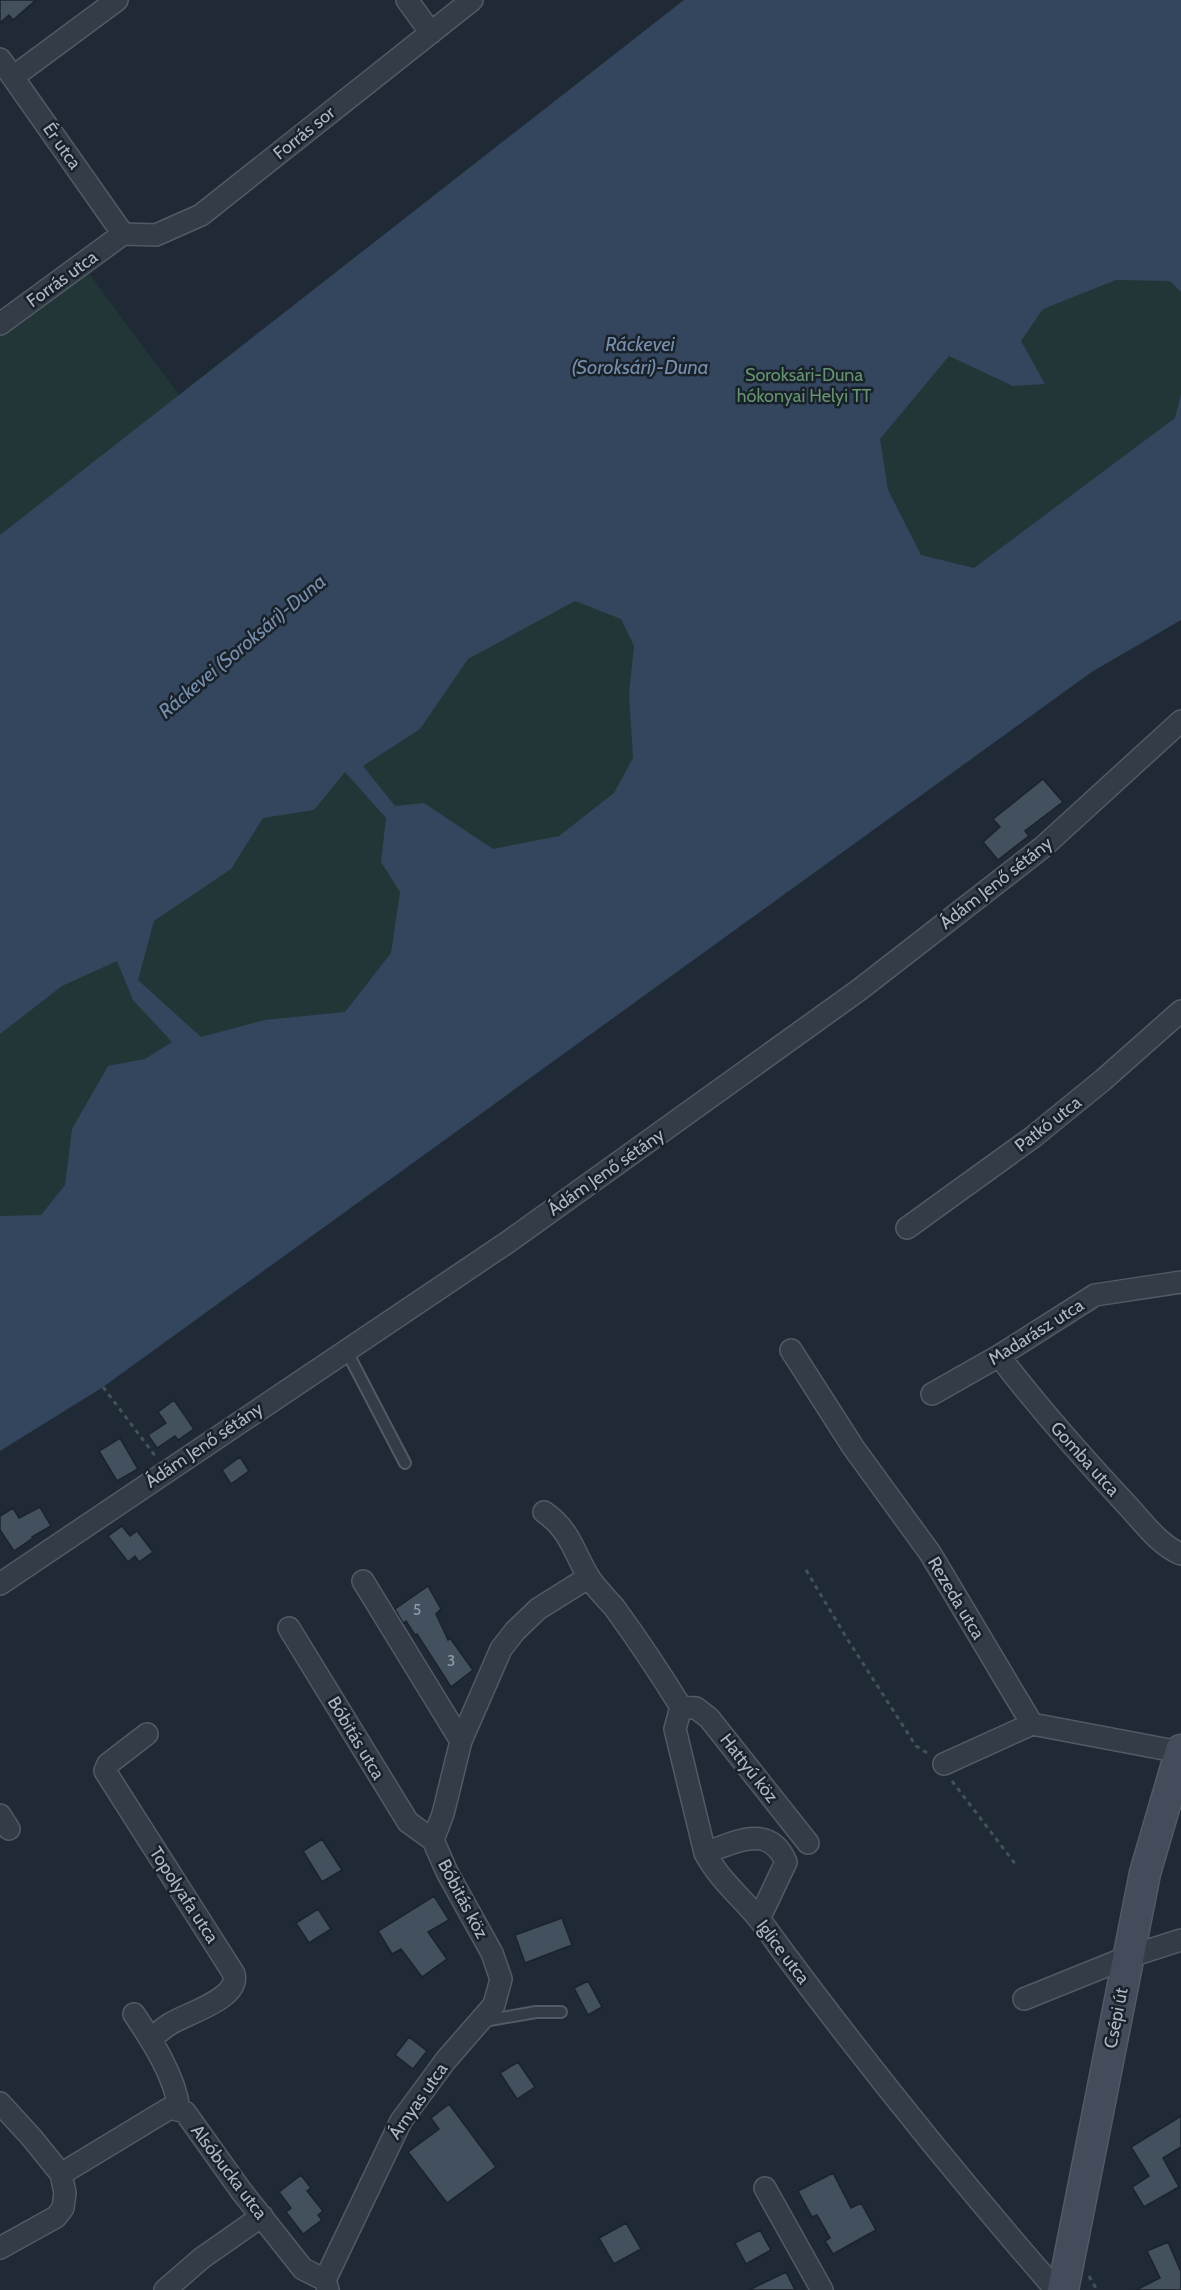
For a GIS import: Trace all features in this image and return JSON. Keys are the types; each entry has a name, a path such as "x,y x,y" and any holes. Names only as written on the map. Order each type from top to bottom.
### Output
{"street":[{"path":"13,77 117,0"},
{"path":"407,0 431,33"},
{"name":"Forrás sor","path":"123,234 156,235 201,216 472,0"},
{"name":"Ér utca","path":"0,59 123,234"},
{"name":"Forrás utca","path":"0,324 123,234"},
{"name":"Ádám Jenő sétány","path":"0,1584 166,1470 508,1242 859,990 1043,847 1181,721"},
{"name":"Patkó utca","path":"907,1228 1033,1137 1103,1080 1181,1011"},
{"name":"Madarász utca","path":"932,1394 999,1356 1095,1295 1181,1282"},
{"name":"Rezeda utca","path":"791,1350 853,1447 930,1553 1032,1724"},
{"name":"Gomba utca","path":"999,1356 1041,1410 1092,1468 1160,1540 1181,1554"},
{"path":"544,1512 554,1518 570,1539 589,1577 662,1675 681,1707"},
{"name":"Bóbitás köz","path":"492,1953 447,1872 433,1840 443,1814 461,1741 501,1649 515,1631 538,1609 589,1577"},
{"path":"363,1581 461,1741"},
{"name":"Bóbitás utca","path":"289,1628 408,1822 433,1840"},
{"name":"Hattyú köz","path":"681,1707 696,1708 709,1718 808,1843"},
{"name":"Iglice utca","path":"681,1707 675,1729 705,1853 714,1870 759,1919 832,2019 898,2102 1056,2290"},
{"path":"944,1764 1032,1724 1181,1751"},
{"name":"Topolyafa utca","path":"147,1734 108,1764 105,1771 236,1979 231,1990 170,2024 151,2039"},
{"name":"Csépi út","path":"1063,2290 1145,1873 1181,1751"},
{"path":"705,1853 753,1837 767,1840 783,1855 786,1862 759,1919"},
{"path":"1024,2000 1128,1957 1181,1941"},
{"name":"Árnyas utca","path":"326,2285 401,2121 478,2022 494,2006 501,1979 492,1953"},
{"path":"134,2014 151,2039 177,2094 179,2109"},
{"path":"0,2103 61,2174 65,2193 63,2208 56,2217 0,2248"},
{"name":"Alsóbucka utca","path":"61,2174 170,2108 179,2109 185,2112 303,2269 326,2285"},
{"path":"765,2188 822,2290"},
{"path":"165,2290 202,2258 262,2216"}],"lane":[{"path":"346,1350 405,1463"},
{"path":"478,2022 536,2012 561,2012"}],"path":[{"path":"103,1387 166,1470"},
{"path":"806,1570 916,1746 944,1764 954,1786 1016,1865"}],"green space":[{"name":"Ráckevei (Soroksári)-Duna","path":"684,0 1181,0 1181,620 1094,671 0,1406 0,317 82,264 179,395"}],"water":[{"name":"Ráckevei (Soroksári)-Duna","path":"684,0 1181,0 1181,292 1170,281 1116,280 1043,309 1021,341 1045,384 1013,386 949,356 880,439 888,490 921,555 974,568 1175,418 1181,394 1181,620 1093,671 103,1387 0,1451 0,1216 41,1215 65,1185 72,1129 108,1066 145,1059 172,1042 133,1000 117,961 62,986 0,1034 0,535","holes":["575,601 621,619 634,646 629,694 633,758 614,793 559,836 493,849 424,803 395,806 363,766 420,729 468,659","345,772 386,818 381,862 400,892 391,953 345,1012 264,1020 201,1037 138,980 154,921 231,869 263,818 314,810"]}],"building":[{"path":"0,0 36,0 13,20 9,15 0,23"},
{"path":"1043,779 1063,802 1025,831 1029,836 998,860 983,842 1000,827 993,819"},
{"path":"174,1400 194,1429 178,1440 175,1436 157,1448 148,1435 166,1423 158,1412"},
{"path":"120,1438 138,1469 117,1481 99,1451"},
{"path":"240,1457 249,1471 231,1484 222,1470"},
{"path":"40,1507 51,1526 14,1551 0,1530 0,1516 13,1508 19,1518"},
{"path":"122,1526 130,1536 137,1531 153,1552 139,1562 135,1556 128,1562 108,1536"},
{"path":"428,1586 441,1609 436,1614 448,1640 450,1638 473,1670 451,1687 417,1634 415,1635 406,1621 403,1623 395,1609"},
{"path":"322,1839 342,1870 322,1882 303,1851"},
{"path":"434,1896 449,1920 428,1932 447,1959 422,1977 401,1949 392,1954 378,1931"},
{"path":"318,1909 331,1929 309,1943 296,1923"},
{"path":"562,1918 572,1945 525,1963 515,1935"},
{"path":"588,1981 602,2007 588,2015 574,1988"},
{"path":"409,2037 427,2051 413,2069 395,2055"},
{"path":"518,2062 535,2087 517,2099 500,2073"},
{"path":"449,2104 496,2167 447,2203 408,2152 439,2129 431,2118"},
{"path":"1181,2116 1181,2147 1163,2158 1179,2187 1144,2207 1132,2187 1149,2176 1131,2147"},
{"path":"833,2173 851,2208 861,2203 876,2230 833,2254 825,2241 830,2238 817,2215 812,2217 798,2191"},
{"path":"301,2175 311,2188 307,2191 323,2211 318,2215 322,2220 303,2234 286,2212 291,2208 279,2192"},
{"path":"626,2223 641,2249 614,2264 599,2238"},
{"path":"760,2230 771,2250 746,2264 735,2243"},
{"path":"1168,2242 1181,2272 1181,2290 1136,2290 1160,2278 1147,2251"},
{"path":"786,2272 795,2290 749,2290"}],"park label":[{"name":"Soroksári-Duna hókonyai Helyi TT","path":"804,385"}]}
